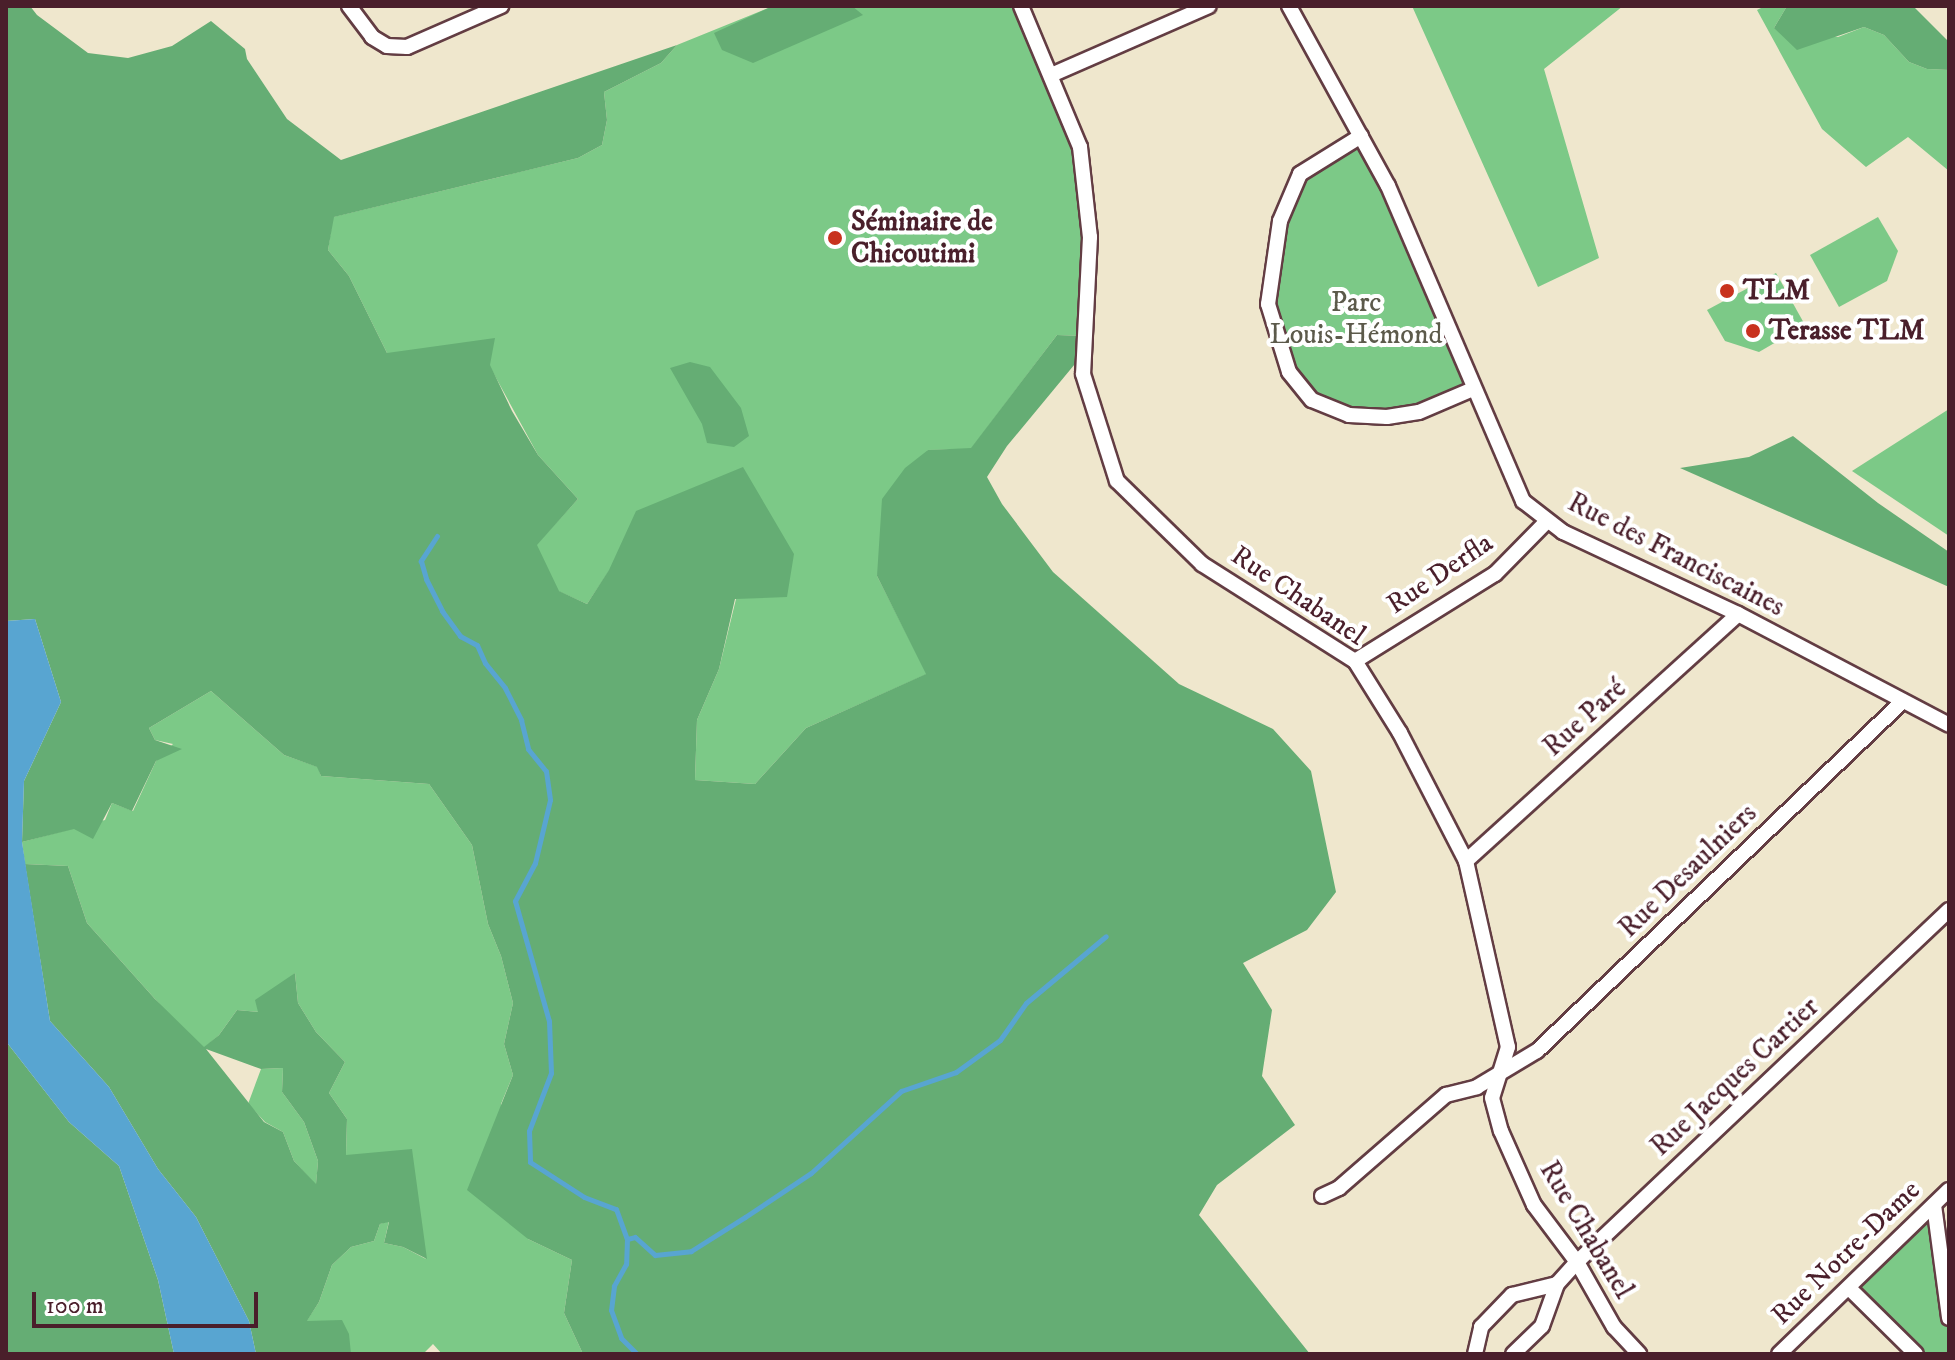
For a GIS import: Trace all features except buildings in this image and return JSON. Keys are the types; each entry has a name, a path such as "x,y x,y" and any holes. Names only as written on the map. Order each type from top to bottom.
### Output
{"street":[{"path":"349,6 372,37 387,46 407,47 501,6"},
{"name":"Rue Chabanel","path":"1021,6 1080,147 1090,237 1083,374 1117,481 1202,564 1355,661 1400,733 1466,861 1508,1047 1492,1098 1501,1131 1534,1205 1577,1262 1614,1327 1639,1354"},
{"path":"1051,75 1209,6"},
{"name":"Rue des Franciscaines","path":"1291,8 1388,186 1523,501 1563,532 1738,614 1949,725"},
{"path":"1361,136 1300,174 1280,221 1268,304 1289,372 1312,400 1349,415 1387,417 1419,412 1473,389"},
{"name":"Rue Derfla","path":"1355,661 1495,574 1547,521"},
{"name":"Rue Paré","path":"1466,861 1738,614"},
{"name":"Rue Desaulniers","path":"1322,1196 1339,1188 1446,1095 1477,1087 1537,1051 1903,701"},
{"name":"Rue Jacques Cartier","path":"1513,1354 1542,1326 1557,1284 1577,1262 1949,910"},
{"name":"Rue Notre-Dame","path":"1779,1354 1949,1190"},
{"path":"1934,1205 1949,1318"},
{"path":"1475,1354 1481,1327 1512,1295 1557,1284"},
{"path":"1849,1288 1916,1354"}],"green space":[{"path":"6,6 30,6 37,15 88,53 128,58 172,46 211,21 245,49 247,59 287,119 341,160 677,45 661,63 604,92 607,120 602,145 578,158 334,217 328,250 349,276 387,353 495,338 490,365 512,411 538,455 578,499 537,545 559,591 587,604 609,570 636,511 743,467 794,554 787,597 735,599 719,669 697,720 695,780 755,784 806,728 926,674 877,576 882,499 905,468 928,450 971,448 1057,335 1085,336 1084,353 1007,446 987,477 1002,504 1053,572 1179,684 1273,729 1311,771 1336,892 1307,930 1243,963 1272,1010 1262,1076 1295,1125 1217,1185 1199,1215 1310,1354 583,1354 564,1313 572,1260 528,1239 467,1190 513,1075 504,1044 513,1003 501,956 488,924 472,845 429,784 321,776 317,767 284,755 211,691 149,728 155,740 182,749 156,761 132,811 112,803 93,839 74,829 22,842 24,781 61,702 35,619 6,621"},
{"path":"773,6 1021,6 1080,147 1090,237 1085,336 1057,335 971,449 928,450 877,576 927,674 806,728 755,784 695,780 697,720 719,669 736,599 609,571 587,604 558,591 536,545 578,499 538,455 489,365 387,353 349,276 328,250 333,217 578,158 602,145 607,120 604,92 661,63 677,45"},
{"path":"773,6 852,6 863,15 753,63 722,50 714,33"},
{"path":"1412,6 1623,6 1544,69 1599,258 1538,287"},
{"path":"1765,6 1787,6 1774,28 1838,37 1864,27 1884,35 1909,62 1927,69 1949,70 1949,171 1908,137 1866,167 1822,129 1757,10"},
{"path":"1787,6 1913,6 1949,42 1949,70 1927,69 1909,62 1884,35 1864,27 1797,50 1774,28"},
{"name":"Parc Louis-Hémond","path":"1361,136 1473,389 1387,417 1312,400 1276,338 1270,275 1300,174"},
{"path":"1878,217 1898,251 1887,281 1839,307 1810,255"},
{"path":"1776,273 1805,325 1759,352 1725,341 1707,310"},
{"path":"690,362 710,367 741,408 749,436 734,447 707,443 702,424 670,368"},
{"path":"1949,409 1949,536 1852,471"},
{"path":"1793,436 1878,503 1949,552 1949,587 1680,468 1749,457"},
{"path":"211,691 284,755 318,767 321,776 429,784 472,845 488,924 501,956 513,1003 504,1044 513,1075 501,1104 528,1239 572,1260 564,1313 583,1354 442,1354 433,1344 423,1354 351,1354 306,1322 319,1302 332,1265 351,1247 374,1241 380,1224 389,1221 384,1243 403,1247 426,1259 346,1155 347,1119 329,1093 345,1062 316,1032 298,1003 295,973 259,1012 237,1010 219,1035 204,1048 164,1009 87,923 68,866 25,864 22,842 105,820 112,803 133,811 156,761 173,744 155,740 149,728"},
{"path":"25,864 68,866 87,923 155,999 204,1047 219,1035 237,1010 258,1012 255,1000 295,973 298,1003 316,1032 345,1062 329,1093 347,1119 346,1155 412,1149 427,1259 403,1247 384,1243 389,1222 380,1224 374,1241 351,1247 332,1265 319,1302 307,1321 342,1320 349,1334 351,1354 256,1354 249,1321 196,1217 158,1169 109,1087 50,1021","holes":["206,1049 261,1069 283,1068 282,1092 304,1122 318,1161 316,1184 294,1161 283,1132 264,1122"]},
{"path":"6,1036 8,1044 69,1122 119,1166 158,1280 174,1354 6,1354"},
{"path":"283,1068 282,1092 304,1122 318,1161 316,1185 294,1161 283,1132 265,1122 248,1104 261,1069"},
{"path":"1934,1205 1949,1318 1949,1354 1916,1354 1849,1288"}],"water":[{"path":"35,619 61,702 24,781 22,842 50,1021 109,1087 158,1169 196,1217 249,1321 256,1354 174,1354 158,1280 119,1166 69,1122 8,1044 6,621"}],"waterway":[{"path":"437,536 421,561 426,579 442,611 460,636 477,645 485,663 505,688 521,720 528,749 546,771 550,800 535,863 515,901 549,1021 551,1073 529,1131 530,1162 584,1197 616,1209 627,1239 626,1264 614,1286 611,1310 621,1338 637,1354"},
{"path":"627,1239 635,1237 655,1255 691,1251 745,1217 811,1173 901,1091 956,1072 1000,1040 1026,1003 1106,936"}],"place":[{"name":"Séminaire de Chicoutimi","path":"835,238"},
{"name":"TLM","path":"1727,291"},
{"name":"Terasse TLM","path":"1753,331"}]}
